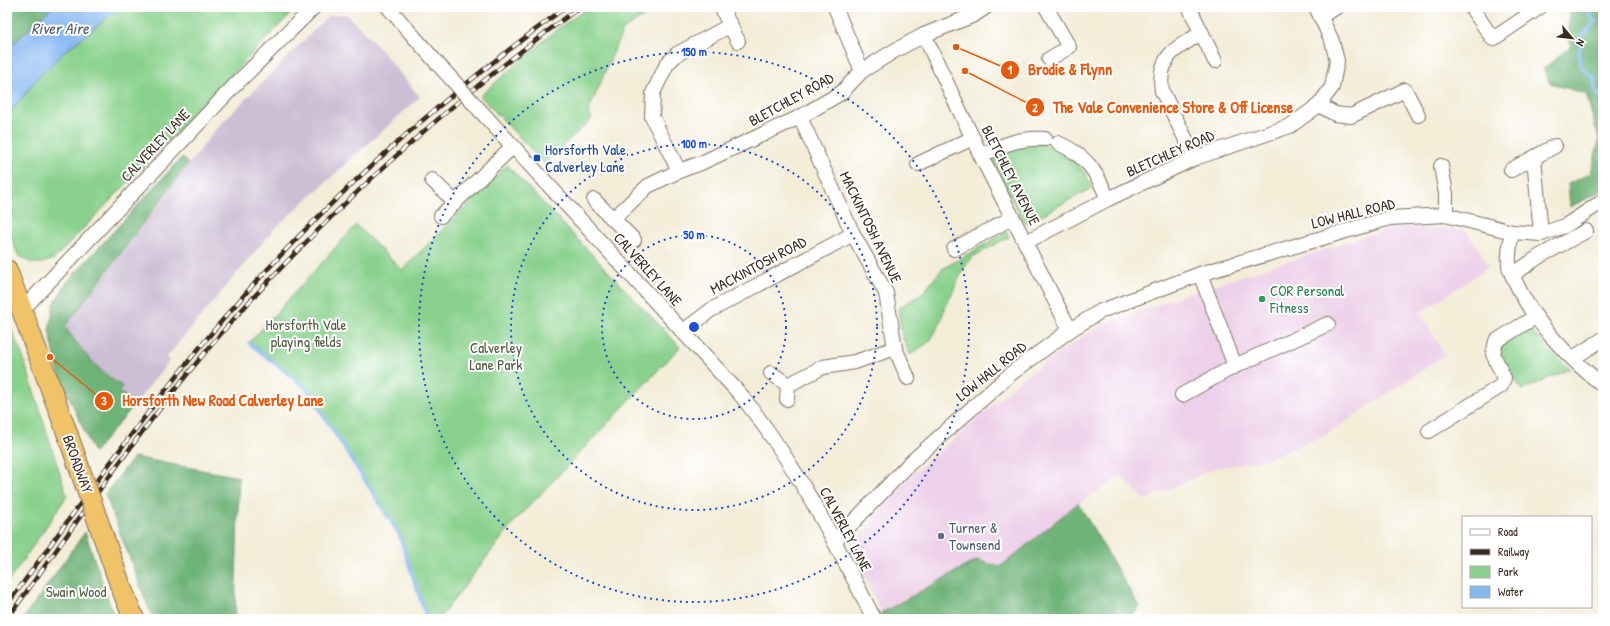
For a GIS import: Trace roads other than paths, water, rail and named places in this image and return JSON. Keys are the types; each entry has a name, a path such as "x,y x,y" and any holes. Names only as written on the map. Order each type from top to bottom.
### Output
{"highway":[{"name":"BROADWAY","path":"7,270 23,309 37,354 65,427 121,587 134,619"}],"street":[{"name":"CALVERLEY LANE","path":"23,309 234,86 314,7"},
{"name":"CALVERLEY LANE","path":"388,7 476,106 740,394 768,428 835,541 874,619"},
{"path":"721,7 738,41"},
{"path":"835,7 862,71"},
{"name":"BLETCHLEY ROAD","path":"613,219 648,186 679,171 702,164 800,117 841,93 862,71 924,35 971,11 986,7"},
{"path":"1046,7 1069,47 1049,59"},
{"path":"1319,12 1337,7"},
{"path":"1472,7 1493,39 1540,7"},
{"path":"1191,11 1216,61"},
{"name":"BLETCHLEY ROAD","path":"1026,242 1108,199 1195,158 1290,126 1319,105 1332,87 1338,60 1332,41 1319,12"},
{"path":"679,171 652,116 653,93 667,64 677,54 731,25"},
{"path":"1195,158 1162,91 1160,82 1164,63 1174,48 1202,33"},
{"name":"BLETCHLEY AVENUE","path":"924,35 981,156 1070,330"},
{"path":"1319,105 1335,114 1351,116 1405,90 1418,115"},
{"name":"MACKINTOSH AVENUE","path":"800,117 853,234 886,294 895,348 908,378"},
{"path":"918,164 973,138"},
{"path":"981,156 1013,141 1024,139 1051,141 1076,153 1092,168 1108,199"},
{"path":"441,216 513,146"},
{"path":"1511,170 1555,146"},
{"path":"1534,158 1541,234"},
{"path":"1441,166 1446,194 1446,215"},
{"path":"432,180 455,202"},
{"path":"594,200 634,240"},
{"name":"LOW HALL ROAD","path":"835,541 910,463 1013,372 1070,330 1101,311 1200,274 1390,218 1446,215 1512,232 1541,234 1564,226 1603,201"},
{"path":"954,249 1012,218"},
{"path":"1512,274 1540,256 1586,231"},
{"path":"1512,232 1509,261 1512,274 1524,301 1535,316 1586,373 1603,385"},
{"name":"MACKINTOSH ROAD","path":"682,332 711,310 853,234"},
{"path":"1200,274 1235,366"},
{"path":"1429,431 1501,386 1504,378 1493,354 1496,341 1535,316"},
{"path":"1182,395 1235,366 1328,324"},
{"path":"1573,358 1603,339"},
{"path":"771,373 787,392 823,367 854,362 895,348"}],"water":[{"name":"River Aire","path":"52,7 121,7 64,52 38,78 7,117 7,50"}],"waterway":[{"path":"1584,7 1595,22 1581,38 1579,53 1581,67 1594,78 1595,91 1603,100"},
{"path":"249,343 306,388 399,534 427,619"}],"railway":[{"path":"7,605 144,417 232,309 270,267 349,187 433,111 477,75 566,7"},
{"path":"7,619 119,462 148,424 208,348 279,270 360,190 445,113 534,41 580,7"}],"place":[{"name":"Brodie & Flynn","path":"956,47"},
{"name":"The Vale Convenience Store & Off License","path":"965,71"},
{"name":"Horsforth Vale, Calverley Lane","path":"537,158"},
{"name":"COR Personal Fitness","path":"1262,299"},
{"name":"Horsforth New Road Calverley Lane","path":"50,357"},
{"name":"Turner & Townsend","path":"941,536"}],"park label":[{"name":"Horsforth Vale playing fields","path":"306,332"},
{"name":"Calverley Lane Park","path":"496,356"},
{"name":"Swain Wood","path":"76,591"}]}
